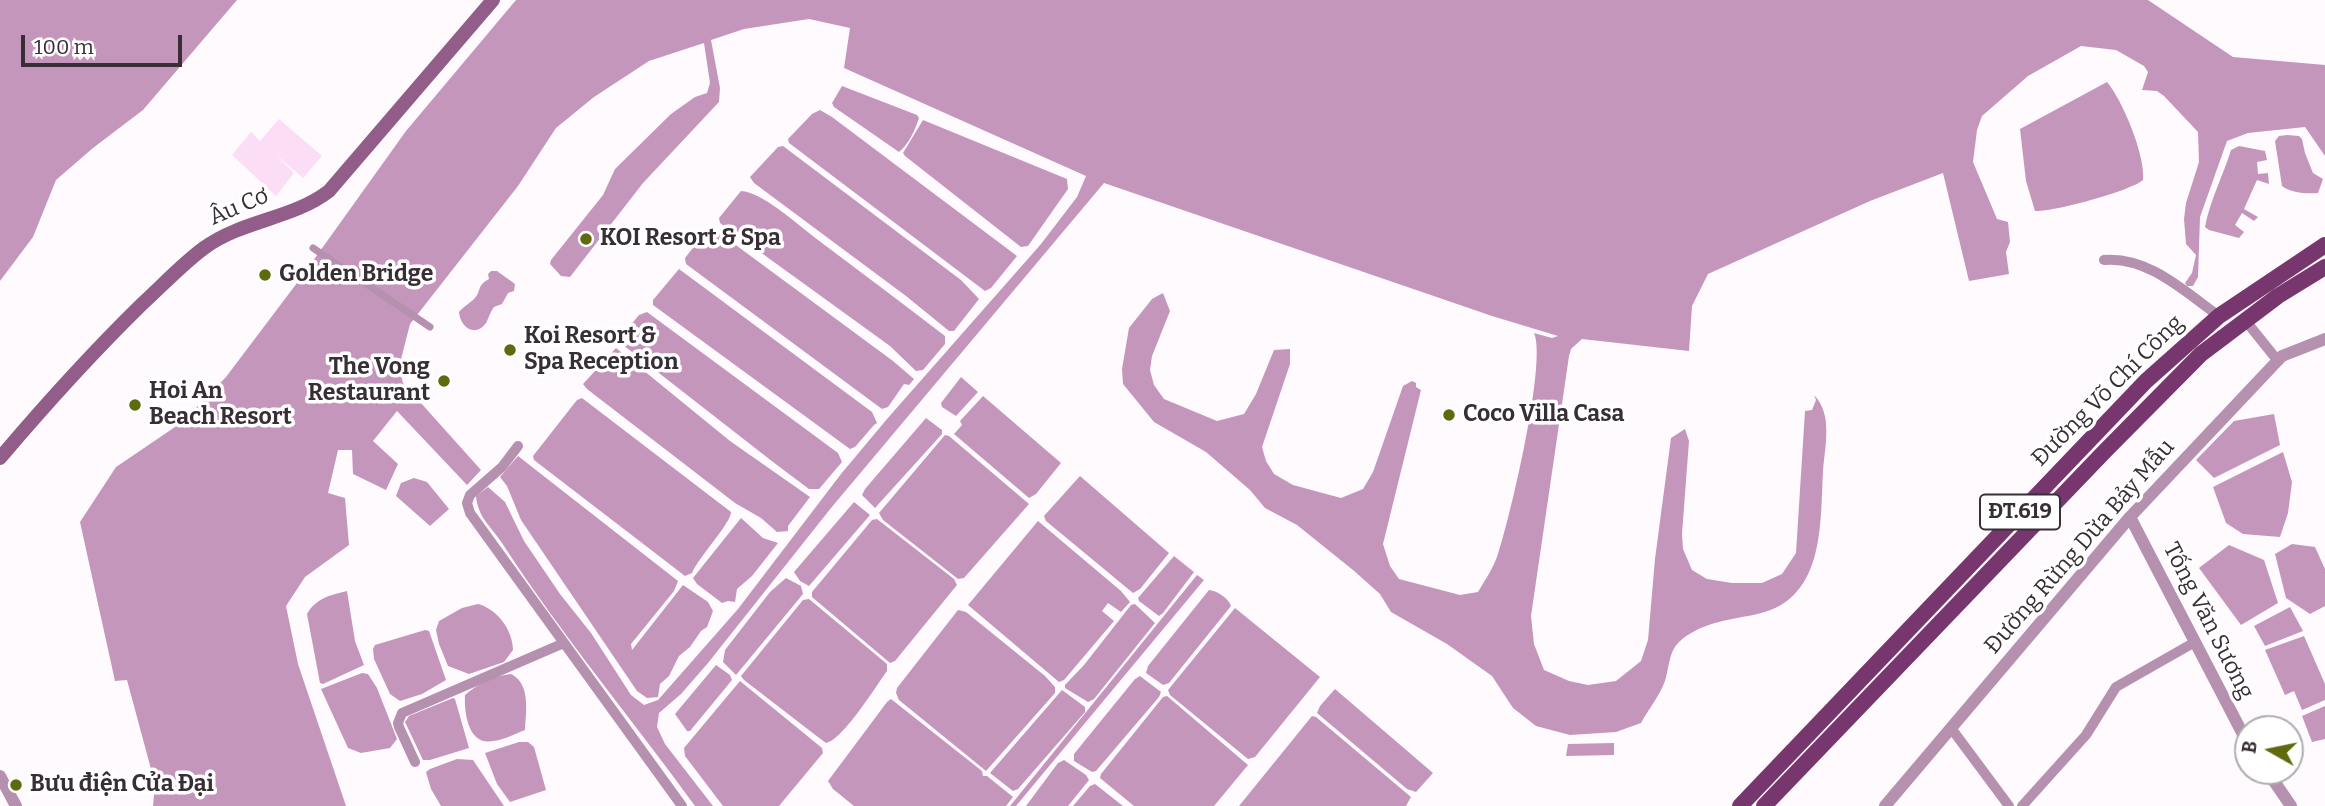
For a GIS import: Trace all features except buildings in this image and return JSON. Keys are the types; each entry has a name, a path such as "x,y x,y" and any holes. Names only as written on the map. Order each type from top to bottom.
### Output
{"main road":[{"name":"Âu Cơ","path":"0,458 104,341 205,247 234,229 315,201 329,191 494,0"},
{"name":"Đường Võ Chí Công","path":"1740,806 2146,381 2219,316 2325,245"},
{"name":"Đường Võ Chí Công","path":"1764,806 2201,354 2245,320 2325,267"}],"street":[{"path":"313,248 430,327"},
{"path":"2104,260 2116,259 2150,269 2219,316"},
{"path":"2245,320 2277,361"},
{"name":"Đường Rừng Dừa Bảy Mẫu","path":"1885,806 2130,517 2277,361 2325,338"},
{"path":"518,446 502,467 470,495 467,503 470,513 682,806"},
{"name":"Tống Văn Sương","path":"2130,517 2234,718"},
{"path":"2022,806 2087,735 2116,687 2194,642"},
{"path":"415,762 398,723 402,713 564,643"},
{"path":"1951,728 2009,806"},
{"path":"1,781 16,806"},
{"path":"2277,785 2291,806"}],"shaded area":[{"path":"0,0 237,0 143,110 56,180 33,237 0,281"},
{"path":"516,0 2148,0 2233,57 2325,65 2325,156 2305,127 2248,133 2227,141 2200,217 2198,277 2193,286 2187,286 2185,283 2192,273 2196,255 2186,244 2184,219 2186,203 2199,162 2198,132 2164,96 2157,91 2142,90 2148,72 2144,66 2116,50 2081,46 2028,76 1982,116 1977,130 1973,162 1997,219 2008,222 2010,242 2006,252 2009,274 1969,281 1943,173 1870,201 1708,274 1692,306 1689,351 1582,339 1571,349 1569,356 1531,616 1534,644 1544,670 1569,681 1588,685 1616,681 1641,661 1648,640 1655,559 1671,438 1685,429 1689,441 1682,534 1683,549 1692,570 1707,579 1732,583 1762,583 1782,574 1796,553 1805,411 1812,410 1816,400 1814,395 1824,411 1826,431 1819,538 1806,578 1794,595 1777,607 1705,626 1679,642 1671,655 1663,686 1641,723 1616,732 1570,735 1536,726 1513,708 1492,676 1447,644 1391,612 1380,594 1353,570 1297,525 1265,508 1250,490 1206,452 1154,422 1123,384 1122,369 1129,328 1152,299 1163,293 1170,311 1152,356 1150,370 1154,385 1164,399 1217,421 1244,414 1256,394 1274,350 1290,349 1290,364 1262,447 1266,461 1274,474 1293,485 1341,498 1363,489 1373,472 1403,386 1412,381 1416,383 1416,387 1421,390 1383,544 1390,566 1399,579 1460,595 1478,592 1494,564 1504,535 1525,441 1536,375 1537,349 1534,333 1552,338 1558,336 1492,316 1104,183 831,508 708,663 681,694 659,713 657,727 665,744 713,806 695,806 550,613 483,517 476,496 488,487 505,502 524,541 591,633 631,695 644,705 658,700 738,609 841,474 887,419 1041,244 1077,197 1086,176 844,68 850,28 809,19 744,29 711,40 720,88 719,102 643,183 570,277 561,276 550,264 551,260 603,195 615,169 671,114 695,97 707,93 710,83 704,43 649,61 594,97 556,128 518,186 410,324 399,367 403,383 481,470 467,485 397,411 373,441 398,464 386,490 353,474 352,450 338,450 328,493 345,498 349,545 305,577 286,606 298,664 346,806 153,806 155,784 127,680 115,681 80,522 116,467 181,423 226,377 406,131"},
{"path":"2107,82 2132,129 2141,157 2143,180 2124,190 2091,200 2035,211 2026,181 2020,129"},
{"path":"842,86 917,115 919,118 914,132 899,152 834,107 832,103"},
{"path":"820,110 1017,256 991,288 985,291 789,143 788,139 812,114"},
{"path":"279,119 322,156 303,178 276,155 294,173 276,196 232,155 251,132 260,141"},
{"path":"923,120 1067,179 1068,189 1028,246 1021,247 905,156 903,153"},
{"path":"2279,136 2299,136 2302,139 2313,173 2323,179 2318,193 2299,193 2282,186 2275,141"},
{"path":"783,146 961,280 979,299 954,331 949,331 754,183 750,177 778,147"},
{"path":"2239,146 2265,151 2267,160 2257,162 2258,174 2268,173 2269,184 2257,180 2244,209 2258,217 2254,221 2242,213 2235,225 2244,232 2239,238 2205,227 2231,150"},
{"path":"741,191 759,197 779,210 945,336 945,344 923,370 916,371 890,346 720,223 719,218"},
{"path":"710,226 914,379 909,385 904,384 888,407 882,409 686,264 685,258"},
{"path":"679,269 872,412 877,423 850,449 653,305 653,300"},
{"path":"497,271 515,284 514,291 508,293 502,304 494,307 482,327 477,330 469,329 462,322 459,312 476,296 482,284 489,279 488,274"},
{"path":"647,312 838,453 842,462 819,489 809,489 623,345 619,339 639,315"},
{"path":"616,348 730,441 810,497 788,526 788,531 777,532 761,518 735,503 587,389 583,384"},
{"path":"961,377 978,392 956,416 942,407 941,403"},
{"path":"983,396 1061,463 1036,494 1029,498 954,434 962,425 960,421"},
{"path":"582,398 731,512 726,524 692,573 685,576 534,460 533,456 577,400"},
{"path":"2274,414 2280,445 2214,478 2196,460 2234,421"},
{"path":"926,418 942,430 942,434 875,508 862,495 865,489"},
{"path":"945,435 1029,504 964,578 958,579 883,520 879,513"},
{"path":"2283,452 2292,482 2288,513 2280,537 2243,534 2226,523 2213,487"},
{"path":"518,456 678,581 674,591 631,644 632,650 683,585 708,602 713,611 707,627 679,656 669,676 660,684 658,697 647,698 637,691 521,520 507,486 500,477"},
{"path":"1080,476 1169,553 1140,589 1133,593 1046,521 1044,516"},
{"path":"414,478 427,482 449,509 430,526 396,496 401,483"},
{"path":"854,502 870,515 809,586 800,581 794,572"},
{"path":"741,518 763,538 778,543 752,576 737,589 735,602 722,603 693,578"},
{"path":"877,519 954,579 957,585 895,661 890,663 812,597 812,592 872,520"},
{"path":"1038,521 1121,591 1130,602 1121,612 1108,603 1102,611 1114,621 1064,680 1059,682 968,605"},
{"path":"2292,544 2315,547 2325,569 2325,606 2310,614 2286,598 2275,554"},
{"path":"2229,545 2264,560 2278,603 2241,625 2199,568"},
{"path":"1174,556 1194,572 1159,616 1138,598"},
{"path":"1197,575 1204,580 1016,806 1010,806"},
{"path":"786,578 801,586 803,594 736,675 723,662 725,650 770,592"},
{"path":"1209,590 1222,595 1231,606 1169,683 1163,685 1146,673 1148,666"},
{"path":"347,591 355,641 364,665 323,684 320,683 307,614 319,601"},
{"path":"809,599 887,664 887,671 859,712 841,733 826,743 741,676 803,600"},
{"path":"478,604 491,610 503,621 513,650 504,662 469,674 448,666 436,630 439,621 462,608"},
{"path":"1135,604 1155,623 1094,699 1088,702 1065,688 1131,605"},
{"path":"2290,607 2303,631 2265,646 2254,626"},
{"path":"1235,608 1320,677 1255,757 1248,759 1170,695 1168,690"},
{"path":"958,610 966,612 1055,687 1055,693 986,771 899,700 896,693 897,688"},
{"path":"429,631 446,680 422,694 400,701 390,694 374,659 373,649 375,645"},
{"path":"2304,636 2325,684 2325,700 2302,710 2294,691 2285,695 2265,650"},
{"path":"716,665 730,675 732,680 690,731 687,731 675,714"},
{"path":"362,673 368,674 377,688 397,739 390,748 361,753 348,748 321,689"},
{"path":"511,674 522,684 524,691 525,730 497,740 485,741 478,738 469,726 465,695 486,681"},
{"path":"1140,676 1161,692 1159,697 1096,771 1092,772 1074,761 1074,754"},
{"path":"740,681 822,748 823,753 779,806 723,806 685,756 684,748"},
{"path":"1335,689 1433,773 1416,792 1407,789 1317,713"},
{"path":"1062,690 1085,707 1085,712 1018,789 1013,791 990,773"},
{"path":"1167,696 1248,765 1214,806 1134,806 1100,778 1163,697"},
{"path":"453,698 469,748 423,760 405,722 409,716"},
{"path":"891,699 982,771 983,776 987,776 1013,797 1006,806 854,806 833,789 828,781"},
{"path":"2325,706 2325,739 2312,742 2304,715"},
{"path":"1312,716 1411,797 1406,806 1239,806"},
{"path":"519,742 528,742 534,747 546,790 510,802 497,784 485,753"},
{"path":"1614,743 1614,755 1566,756 1568,744"},
{"path":"457,759 473,760 504,806 441,806 431,789 426,772"},
{"path":"1064,760 1089,780 1068,806 1026,806 1058,763"},
{"path":"1095,784 1123,806 1073,806 1090,786"}],"place":[{"name":"KOI Resort & Spa","path":"586,239"},
{"name":"Golden Bridge","path":"265,275"},
{"name":"Koi Resort & Spa Reception","path":"510,350"},
{"name":"The Vong Restaurant","path":"444,381"},
{"name":"Hoi An Beach Resort","path":"135,405"},
{"name":"Coco Villa Casa","path":"1449,415"},
{"name":"Bưu điện Cửa Đại","path":"16,785"}]}
